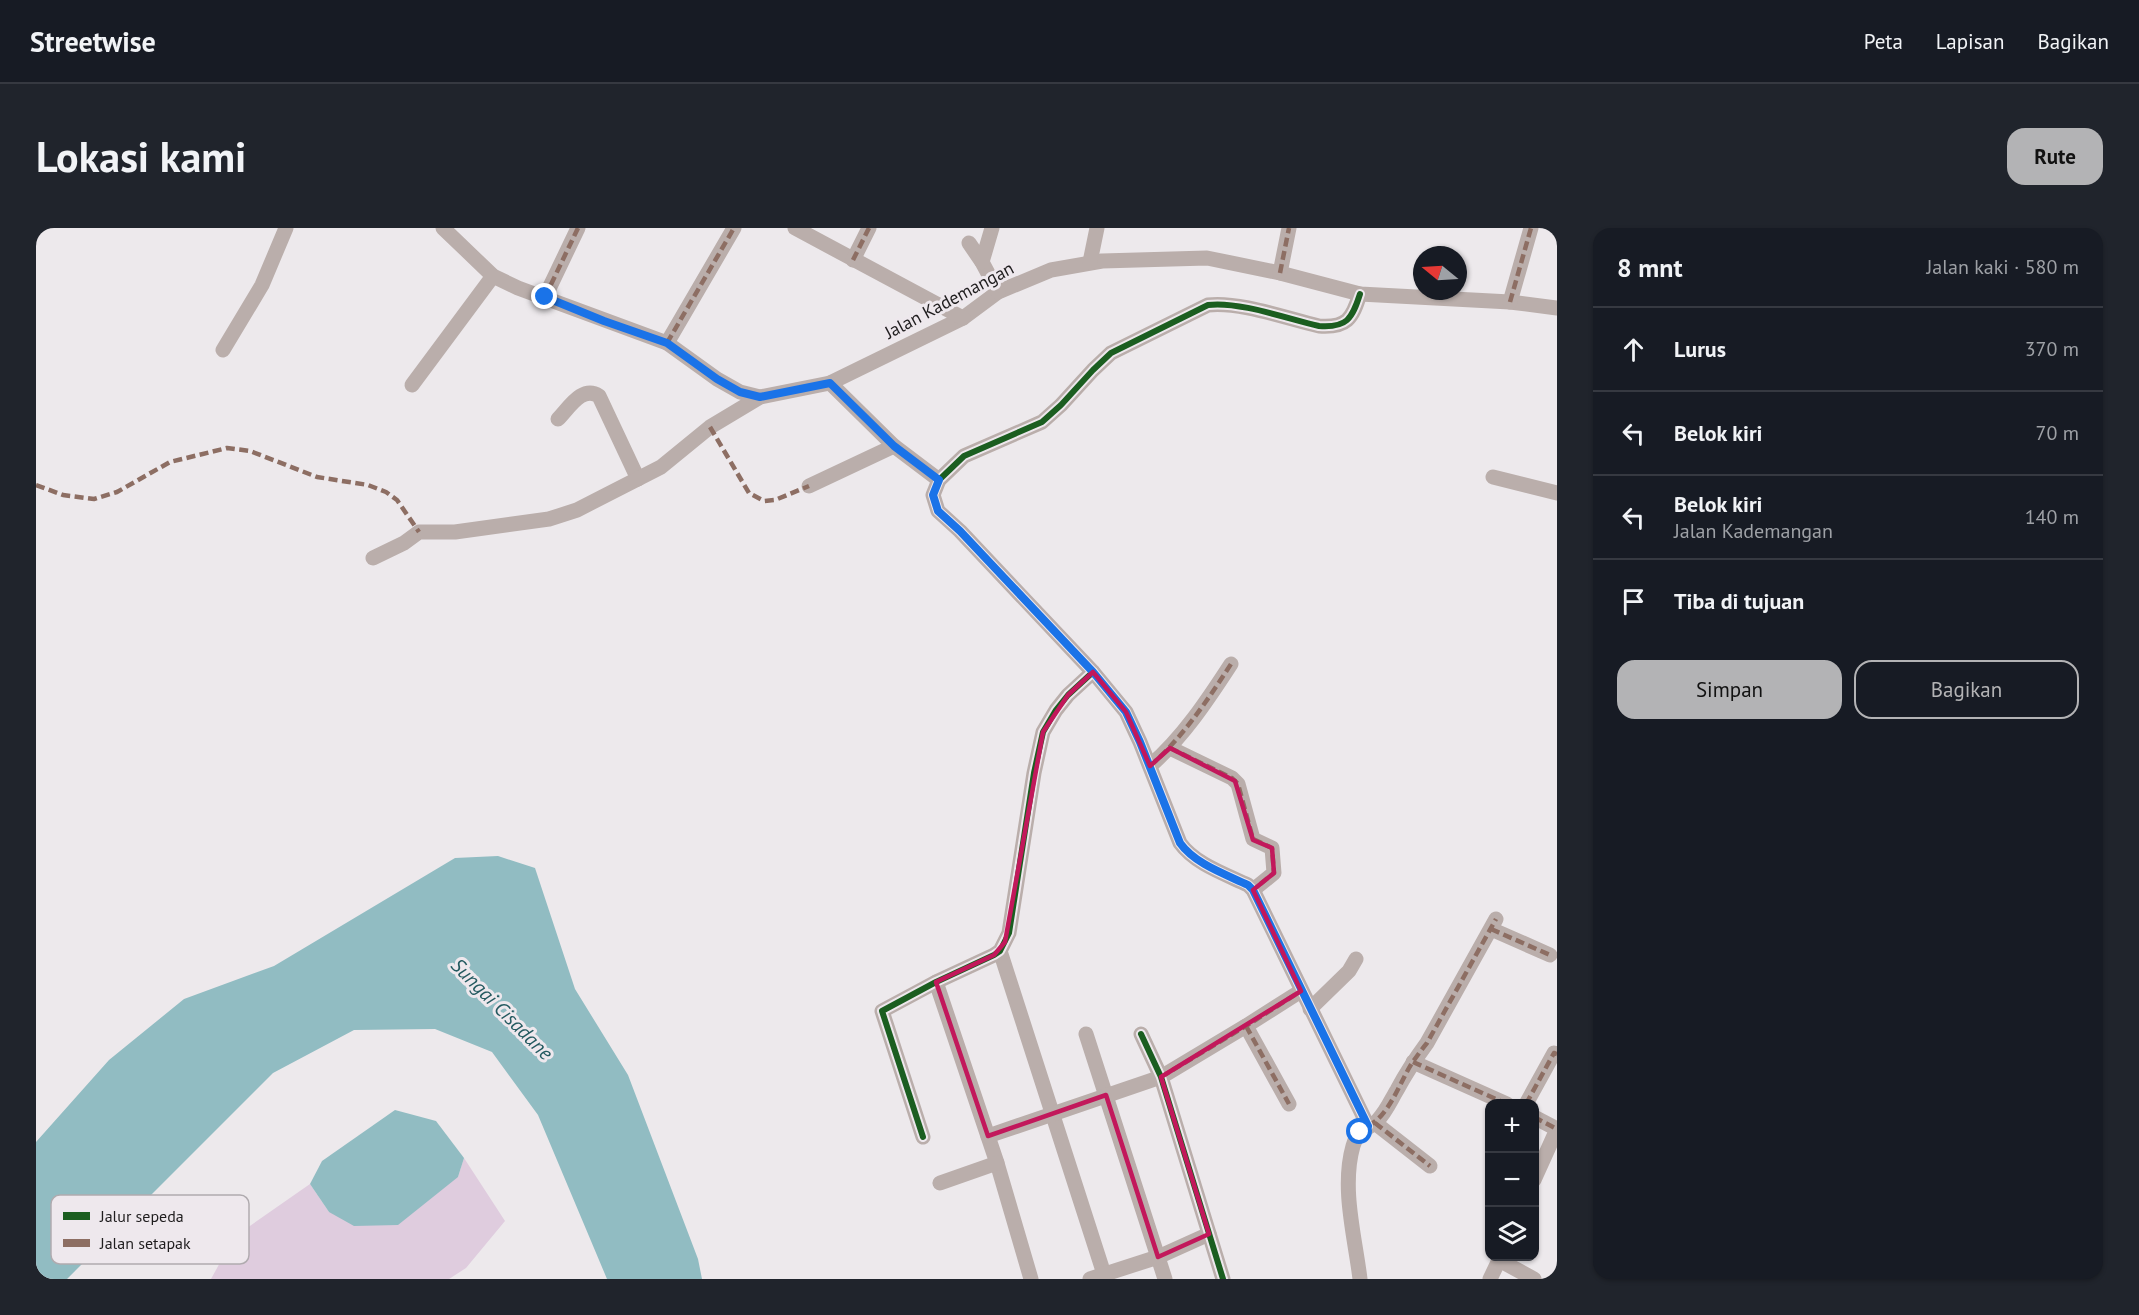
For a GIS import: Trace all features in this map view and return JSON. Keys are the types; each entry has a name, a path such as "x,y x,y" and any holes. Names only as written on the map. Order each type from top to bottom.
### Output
{"street":[{"path":"223,350 262,285 286,228"},
{"path":"443,228 494,276 518,288 667,343 717,379 740,392 760,397"},
{"path":"545,297 578,228"},
{"path":"667,343 734,228"},
{"path":"795,228 963,318"},
{"path":"853,260 869,228"},
{"path":"982,262 992,228"},
{"path":"1090,262 1097,228"},
{"path":"1280,273 1289,228"},
{"path":"1510,302 1531,228"},
{"path":"969,243 998,292"},
{"name":"Jalan Kademangan","path":"760,397 830,383 963,318 998,292 1051,270 1090,262 1207,258 1280,273 1360,294 1510,302 1557,308"},
{"path":"412,385 494,276"},
{"path":"1360,294 1350,320 1342,325 1330,327 1238,306 1219,303 1208,305 1111,353 1042,422 964,456 939,480 933,495 938,511 960,531 1093,672 1126,712 1180,843 1194,857 1248,885 1253,890 1310,1009 1372,1124 1430,1166"},
{"path":"830,383 894,446 939,480"},
{"path":"558,419 583,394 595,393 600,396 638,479"},
{"path":"373,558 404,543 420,532 455,532 549,519 577,510 661,467 710,427 760,397"},
{"path":"809,486 894,446"},
{"path":"1493,477 1557,493"},
{"path":"1150,766 1170,748 1197,714 1231,664"},
{"path":"923,1137 882,1011 1000,951 1009,933 1034,773 1043,732 1068,695 1093,672"},
{"path":"1170,748 1232,778 1238,784 1253,839 1272,848 1274,873 1253,890"},
{"path":"1347,1279 1359,1272 1349,1180 1353,1146 1360,1132 1383,1114 1494,924 1550,955"},
{"path":"1000,951 1052,1114 1097,1276 1158,1257 1209,1234"},
{"path":"1310,1009 1349,970 1356,959"},
{"path":"936,982 997,1163 1031,1279"},
{"path":"988,1136 1161,1077 1301,991"},
{"path":"1246,1026 1289,1104"},
{"path":"1086,1034 1165,1279"},
{"path":"1141,1034 1161,1077 1222,1279"},
{"path":"1529,1099 1554,1053 1557,1054"},
{"path":"1413,1062 1496,1099"},
{"path":"1539,1120 1557,1129 1539,1169"},
{"path":"940,1183 997,1163"},
{"path":"1490,1279 1499,1261"},
{"path":"1505,1261 1534,1279"}],"highlighted area":[{"path":"1093,672 1126,712 1150,766 1170,748 1235,781 1253,840 1272,848 1274,873 1253,890 1301,991 1161,1077 1209,1234 1158,1257 1106,1095 988,1136 936,982 994,955 1005,942 1043,732 1068,695"}],"shaded area":[{"path":"464,1158 505,1221 466,1268 449,1279 211,1279 219,1264 249,1264 249,1227 310,1184 329,1212 458,1177"}],"water":[{"name":"Sungai Cisadane","path":"498,856 535,868 575,989 628,1075 698,1259 702,1279 607,1279 538,1115 492,1052 435,1029 354,1030 273,1073 151,1195 51,1195 51,1264 82,1264 67,1279 36,1279 36,1142 109,1060 184,999 274,966 455,858"},
{"path":"395,1110 436,1121 464,1158 458,1177 398,1225 354,1226 329,1212 310,1184 322,1161"}],"marked path":[{"path":"545,297 578,228"},
{"path":"667,343 734,228"},
{"path":"853,260 869,228"},
{"path":"1280,273 1289,228"},
{"path":"1510,302 1531,228"},
{"path":"710,427 749,493 764,501 775,500 809,486"},
{"path":"36,485 63,495 94,499 117,492 170,462 227,448 250,451 317,477 368,485 386,492 397,500 419,532"},
{"path":"1150,766 1184,731 1231,664"},
{"path":"1170,748 1232,778 1238,784 1253,839 1272,848 1274,873 1253,890"},
{"path":"1368,1126 1388,1107 1412,1063 1427,1043 1496,919"},
{"path":"1491,929 1550,955"},
{"path":"1161,1077 1301,991"},
{"path":"1246,1026 1289,1104"},
{"path":"1529,1099 1554,1053 1557,1054"},
{"path":"1413,1062 1496,1099"},
{"path":"1539,1120 1557,1129"},
{"path":"1375,1123 1430,1166"}],"cycle path":[{"path":"1360,294 1351,316 1342,323 1328,326 1319,326 1249,308 1220,304 1208,305 1111,353 1042,422 964,456 939,480 933,495 938,511 960,531 1093,672 1126,712 1180,843 1202,863 1248,885 1253,890 1368,1126"},
{"path":"923,1137 882,1011 1000,951 1009,933 1034,773 1043,732 1068,695 1093,672"},
{"path":"1141,1034 1161,1077 1223,1279"}],"route":[{"path":"545,297 635,333 667,343 717,379 740,392 760,397 830,383 894,446 939,480 933,495 938,511 960,531 1093,672 1126,712 1180,843 1188,854 1248,885 1253,890 1368,1126 1360,1132"}]}
